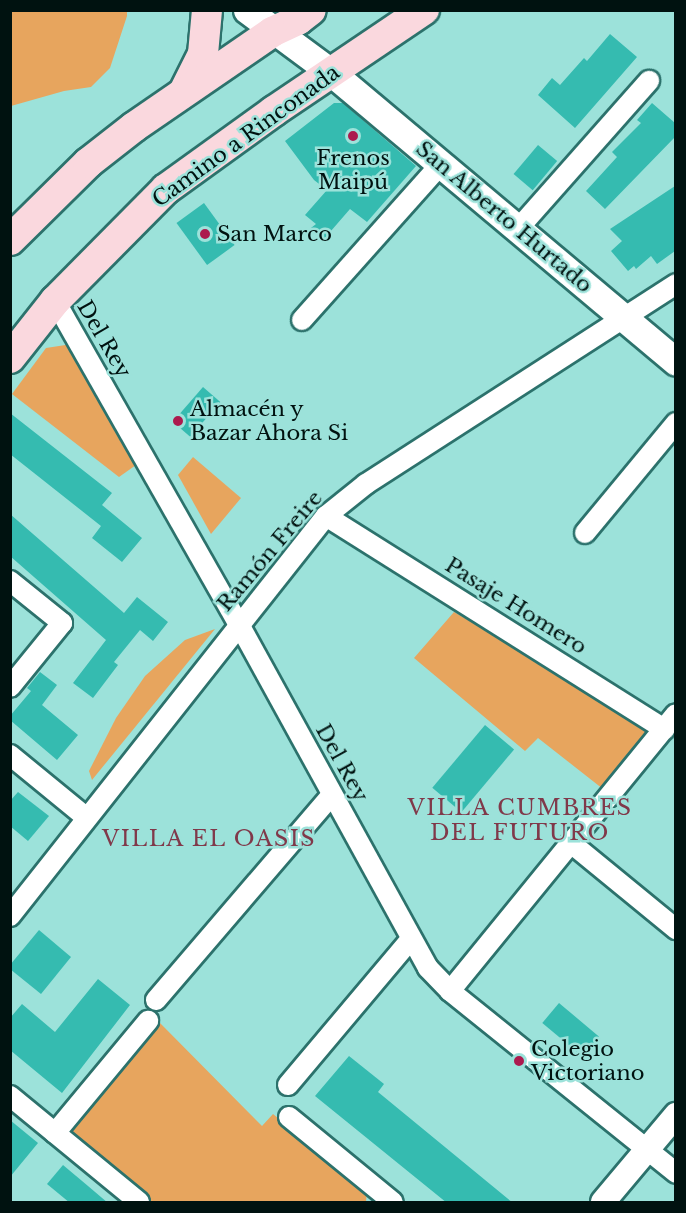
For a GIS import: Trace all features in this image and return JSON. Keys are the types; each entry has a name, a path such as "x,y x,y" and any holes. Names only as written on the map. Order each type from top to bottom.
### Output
{"main road":[{"path":"184,93 203,54 207,10"},
{"name":"San Alberto Hurtado","path":"247,10 272,32 332,73 675,362"},
{"path":"10,240 88,163 272,32 298,20 311,10"},
{"name":"Camino a Rinconada","path":"10,358 55,301 166,189 274,111 424,10"}],"street":[{"path":"518,229 649,81"},
{"path":"302,320 441,164"},
{"name":"Ramón Freire","path":"10,916 326,516 366,484 675,284"},
{"name":"Del Rey","path":"55,301 240,626 428,968 450,990 675,1173"},
{"path":"585,532 675,423"},
{"name":"Pasaje Homero","path":"326,516 670,721"},
{"path":"10,581 62,623 10,687"},
{"path":"450,990 670,721"},
{"path":"10,755 87,818"},
{"path":"156,1000 332,795"},
{"path":"571,843 675,929"},
{"path":"288,1085 411,939"},
{"path":"55,1133 148,1021"},
{"path":"10,1096 139,1203"},
{"path":"603,1203 675,1115"},
{"path":"289,1117 389,1201"}],"shaded area":[{"path":"11,10 127,10 127,16 110,68 91,87 64,91 11,106"},
{"path":"72,344 136,465 119,477 12,394 46,348"},
{"path":"193,457 241,498 211,534 178,475"},
{"path":"454,612 570,678 651,733 603,789 538,738 525,751 414,658"},
{"path":"215,629 92,780 89,771 116,718 145,676 185,640"},
{"path":"160,1023 262,1126 273,1114 367,1191 366,1202 150,1202 72,1138 73,1129"}],"building":[{"path":"610,34 637,57 575,128 538,95 552,78 560,85 584,58 587,61"},
{"path":"334,103 343,103 416,166 367,222 350,209 324,239 311,228 316,224 305,215 327,190 314,180 285,141"},
{"path":"652,103 675,123 675,137 605,209 586,191 617,157 612,152 641,123 637,120"},
{"path":"538,145 557,161 533,190 514,174"},
{"path":"675,186 675,251 657,264 651,256 636,269 634,266 628,271 611,251 622,241 610,229"},
{"name":"San Marco","path":"204,203 235,245 207,265 176,223"},
{"path":"203,387 220,402 190,437 173,422"},
{"path":"10,413 112,493 102,505 142,538 122,562 92,538 101,526 10,454"},
{"path":"10,514 124,613 137,597 168,622 153,641 140,630 114,662 118,665 93,698 73,683 106,640 10,556"},
{"path":"40,672 57,685 42,705 78,735 57,760 10,720 10,716 31,691 27,688"},
{"path":"485,725 514,749 461,812 432,788"},
{"path":"18,792 49,816 28,841 10,826 10,801"},
{"path":"39,930 71,957 41,994 10,969 10,965"},
{"path":"98,979 130,1005 62,1093 10,1050 10,1018 22,1004 55,1032"},
{"path":"559,1003 599,1036 582,1056 542,1023"},
{"path":"349,1056 384,1084 378,1092 513,1203 447,1203 315,1096"},
{"path":"10,1120 38,1143 10,1177"},
{"path":"63,1165 108,1203 70,1203 47,1184"}],"place":[{"name":"Frenos Maipú","path":"353,136"},
{"name":"San Marco","path":"205,234"},
{"name":"Almacén y Bazar Ahora Si","path":"178,421"},
{"name":"Colegio Victoriano","path":"519,1061"}],"district":[{"name":"VILLA CUMBRES DEL FUTURO","path":"520,820"},
{"name":"VILLA EL OASIS","path":"209,839"}]}
